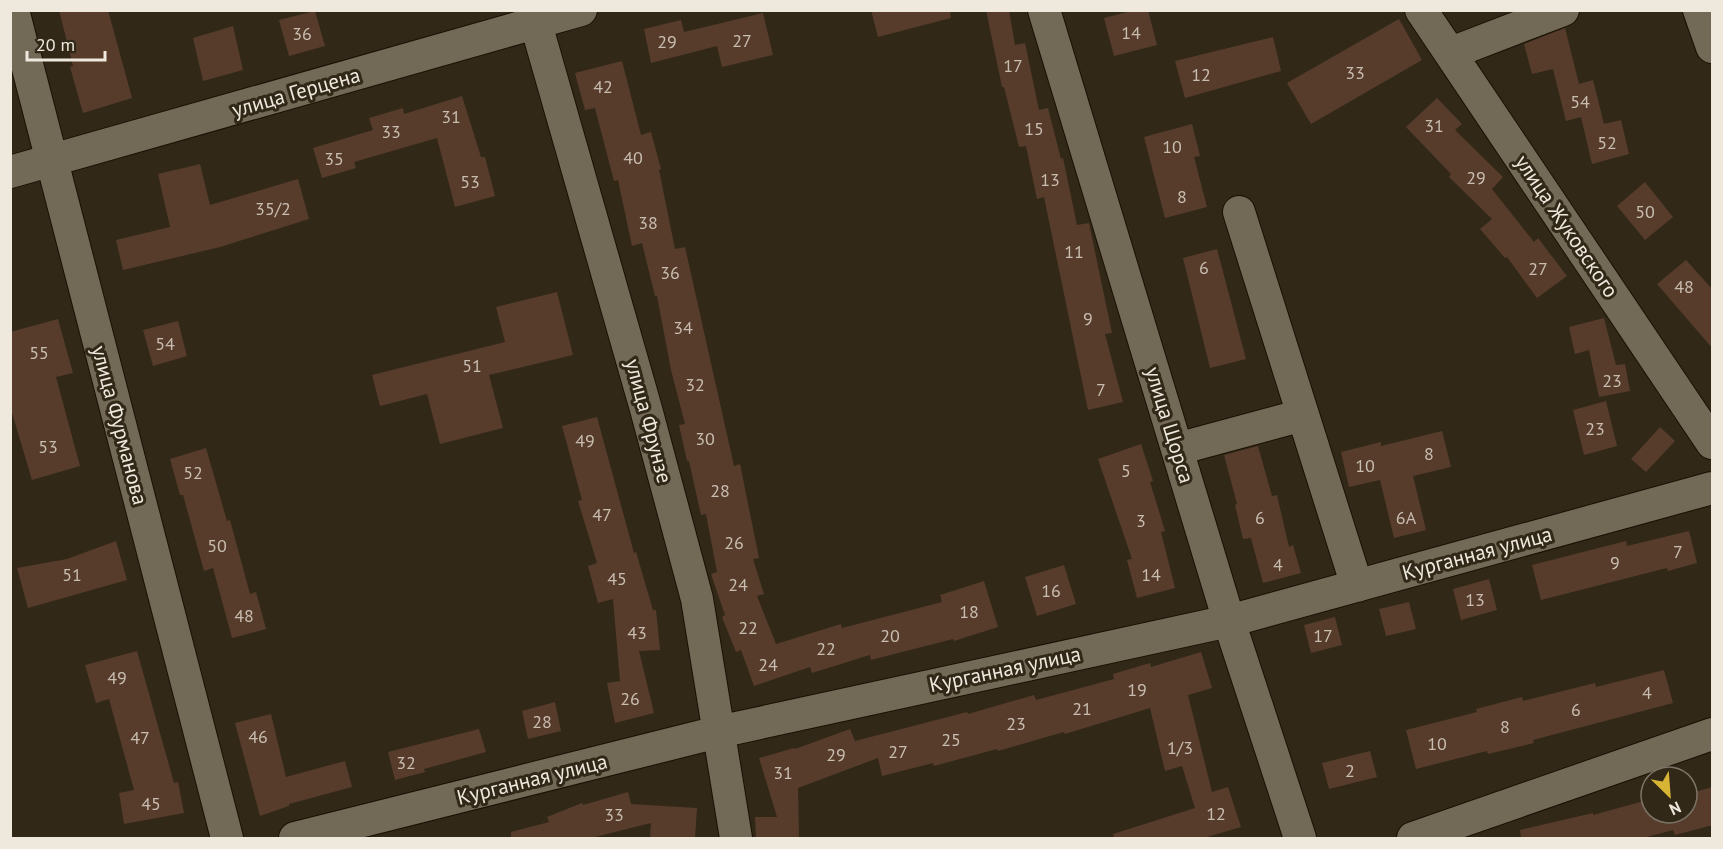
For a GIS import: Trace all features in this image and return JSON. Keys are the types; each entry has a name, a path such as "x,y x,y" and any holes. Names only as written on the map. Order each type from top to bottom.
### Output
{"street":[{"name":"улица Фурманова","path":"13,10 227,838"},
{"name":"улица Герцена","path":"10,172 534,17 581,10"},
{"name":"улица Щорса","path":"1044,10 1230,621 1300,838"},
{"name":"улица Жуковского","path":"1421,10 1713,443"},
{"path":"1451,53 1563,10"},
{"path":"1699,10 1713,47"},
{"name":"улица Фрунзе","path":"534,17 643,398 697,599 736,838"},
{"path":"1239,212 1357,586"},
{"path":"1177,449 1303,415"},
{"name":"Курганная улица","path":"295,838 718,732 1230,621 1713,488"},
{"path":"1413,838 1713,734"}],"building":[{"path":"59,10 108,10 132,98 83,113 70,67 73,66"},
{"path":"871,10 950,10 951,18 878,37"},
{"path":"986,10 1009,10 1015,45 1025,43 1039,110 1048,108 1061,159 1063,158 1077,225 1089,223 1112,333 1105,334 1123,402 1088,410 1044,197 1037,199 1026,146 1019,147 1004,87 1002,87"},
{"path":"1135,10 1148,10 1157,45 1114,56 1104,18"},
{"path":"315,11 325,46 289,56 279,20"},
{"path":"763,13 773,55 722,67 717,46 651,63 644,29 681,20 684,32"},
{"path":"1399,19 1422,60 1311,124 1287,83"},
{"path":"233,26 243,70 203,81 193,38"},
{"path":"1565,28 1579,84 1593,80 1604,124 1621,120 1629,154 1592,164 1581,117 1566,121 1553,69 1532,74 1524,44"},
{"path":"1273,37 1281,71 1185,98 1175,61"},
{"path":"622,61 641,135 651,132 661,169 659,170 675,249 685,247 734,466 740,464 759,558 753,559 764,594 757,596 776,644 841,624 842,628 942,602 940,595 984,581 998,627 954,641 953,639 871,660 870,655 812,673 810,667 754,686 741,650 736,652 722,617 725,615 711,574 717,572 706,514 701,515 689,461 687,461 679,425 685,424 671,370 657,296 655,296 642,243 632,246 618,180 614,181 595,108 585,110 575,73"},
{"path":"462,96 481,157 485,157 495,196 455,207 437,138 354,162 356,168 322,178 313,148 373,130 369,118 403,108 404,114"},
{"path":"1437,98 1462,124 1455,130 1503,177 1492,189 1534,242 1538,238 1567,276 1537,298 1507,257 1505,258 1480,229 1492,219 1449,177 1451,174 1406,127"},
{"path":"1192,124 1200,156 1194,157 1207,207 1165,218 1144,137"},
{"path":"200,164 210,205 298,179 309,219 220,247 123,270 116,240 170,227 158,174"},
{"path":"1645,182 1673,217 1645,240 1617,206"},
{"path":"1217,249 1246,359 1210,368 1183,258"},
{"path":"1686,260 1713,290 1713,349 1657,284"},
{"path":"557,292 573,355 489,375 503,428 440,444 427,394 380,406 372,375 505,342 496,307"},
{"path":"1604,318 1616,365 1625,364 1630,391 1599,397 1589,350 1575,354 1569,327"},
{"path":"58,319 73,373 56,377 80,466 32,480 10,406 10,332"},
{"path":"178,321 187,356 153,366 143,330"},
{"path":"1606,401 1617,446 1584,455 1573,410"},
{"path":"597,417 634,553 636,552 653,610 656,610 660,650 639,651 654,713 615,723 607,683 620,681 613,599 598,603 588,566 597,563 578,501 582,500 562,426"},
{"path":"1660,427 1675,441 1646,472 1631,459"},
{"path":"1442,431 1451,467 1413,476 1426,530 1394,538 1380,480 1349,487 1341,452 1381,442 1381,446"},
{"path":"1141,444 1165,531 1161,532 1175,588 1137,598 1127,560 1132,559 1098,459"},
{"path":"1258,446 1272,496 1277,495 1289,547 1293,545 1301,573 1263,583 1251,538 1243,539 1235,505 1237,504 1224,455"},
{"path":"206,448 227,521 230,520 250,594 256,592 266,629 232,638 213,568 204,571 183,495 180,495 170,459"},
{"path":"1689,531 1697,563 1668,571 1667,568 1541,600 1532,565 1626,541 1627,546"},
{"path":"116,541 127,580 28,608 17,568 67,559"},
{"path":"1064,565 1076,604 1037,616 1025,577"},
{"path":"1489,579 1497,610 1461,620 1453,589"},
{"path":"1409,602 1416,629 1386,636 1379,609"},
{"path":"1335,617 1342,645 1311,653 1304,625"},
{"path":"137,651 174,783 178,782 184,813 124,824 119,793 134,790 109,699 96,703 85,665"},
{"path":"1201,652 1212,688 1188,695 1212,792 1228,787 1241,827 1204,838 1114,838 1113,834 1195,808 1182,766 1165,771 1150,708 1065,734 1064,732 998,751 997,749 934,766 933,763 882,776 878,758 798,788 799,838 756,838 755,817 777,817 759,758 795,749 850,729 855,741 967,712 968,714 1034,695 1036,700 1114,679 1113,674 1150,663 1151,667"},
{"path":"1664,670 1673,703 1533,740 1534,743 1488,754 1487,751 1416,769 1406,730 1477,712 1476,709 1522,697 1523,701 1595,683 1596,687"},
{"path":"555,702 561,731 528,739 522,711"},
{"path":"271,714 286,777 345,761 352,787 289,804 289,806 260,816 235,723"},
{"path":"479,729 486,752 424,769 425,772 395,780 388,752"},
{"path":"1370,751 1377,777 1329,789 1322,763"},
{"path":"1713,787 1713,825 1675,835 1673,830 1643,838 1521,838 1520,830 1593,813 1593,815 1639,802 1639,825 1699,825 1699,791"},
{"path":"628,792 631,804 697,808 695,838 650,838 651,823 591,838 511,838 511,832 549,822 547,817 582,803 583,805"}]}
